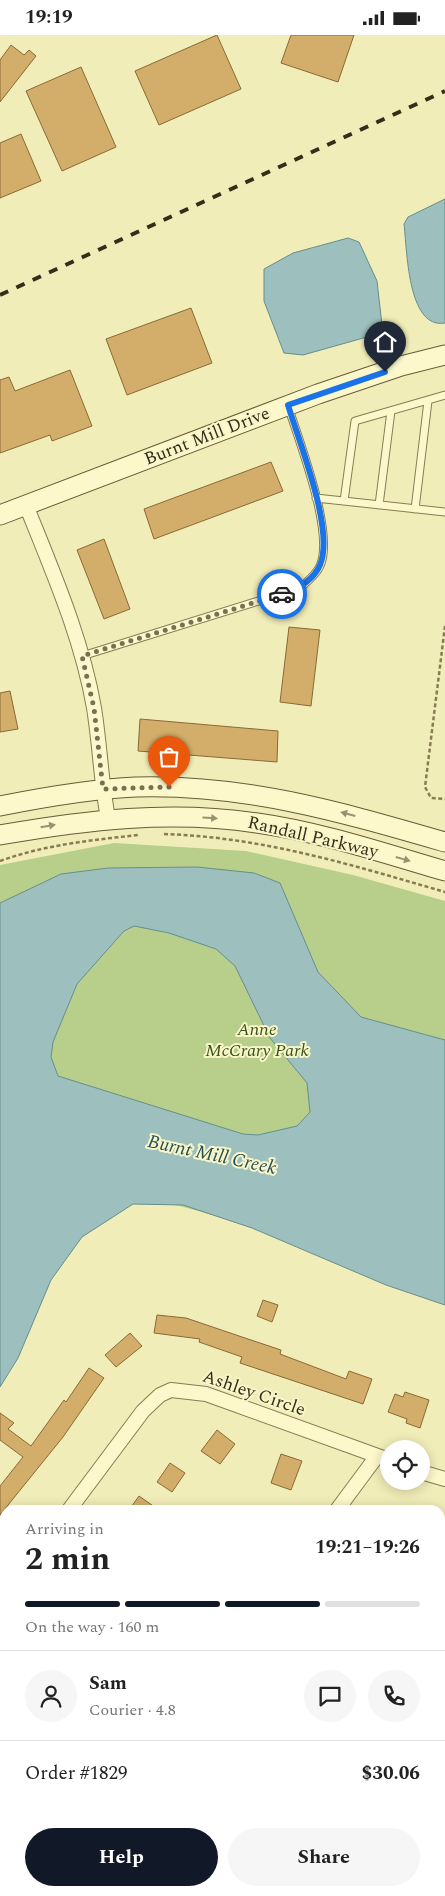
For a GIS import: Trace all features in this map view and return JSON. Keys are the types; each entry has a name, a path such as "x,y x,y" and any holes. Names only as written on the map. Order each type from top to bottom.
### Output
{"main road":[{"name":"Burnt Mill Drive","path":"0,515 288,405 401,366 445,355"},
{"name":"Randall Parkway","path":"0,806 103,789 169,787 258,794 317,806 445,842"},
{"name":"Randall Parkway","path":"0,835 108,818 176,816 257,823 323,836 445,871"}],"street":[{"path":"26,505 51,567 82,656 94,708 108,818"},
{"name":"Ashley Circle","path":"73,1505 143,1411 160,1395 171,1390 206,1394 380,1457"},
{"path":"341,1505 380,1461"},
{"path":"430,1475 445,1479"}],"lane":[{"path":"344,501 355,421 445,395"},
{"path":"415,509 428,401"},
{"path":"82,656 300,589 320,565 324,544 316,498 288,405"},
{"path":"379,505 391,411"},
{"path":"316,498 445,512"}],"path":[{"path":"445,626 426,787 431,798 445,799"},
{"path":"159,834 202,835 294,849 445,892"},
{"path":"0,861 73,843 140,835"}],"green space":[{"name":"Anne McCrary Park","path":"114,843 246,851 353,875 445,901 445,1277 0,1158 0,865"}],"water":[{"path":"445,199 445,323 432,322 423,314 416,301 408,267 404,224 408,217"},
{"path":"348,238 359,242 377,281 382,325 374,335 303,355 284,353 264,301 264,269 293,253"},
{"name":"Anne McCrary Park","path":"197,867 254,873 280,883 318,972 361,1017 445,1040 445,1305 386,1285 252,1228 183,1205 133,1204 82,1237 51,1280 18,1358 0,1387 0,903 61,874 108,868","holes":["134,926 169,933 216,949 235,966 270,1038 307,1083 310,1112 297,1126 258,1135 243,1134 58,1076 51,1057 53,1042 77,984 124,931"]}],"building":[{"path":"217,35 241,89 159,125 135,71"},
{"path":"291,35 354,35 338,82 281,63"},
{"path":"11,45 24,55 29,50 36,56 0,102 0,60"},
{"path":"81,67 116,147 62,171 26,91"},
{"path":"21,134 41,181 0,198 0,143"},
{"path":"191,308 212,363 127,395 106,339"},
{"path":"70,370 92,426 52,441 50,435 0,453 0,380 9,377 15,391"},
{"path":"271,462 283,491 154,539 144,509"},
{"path":"104,539 130,609 104,619 77,550"},
{"path":"289,627 320,630 311,706 280,702"},
{"path":"10,691 18,729 0,732 0,693"},
{"path":"140,719 278,731 277,762 138,751"},
{"path":"263,1300 278,1305 272,1322 257,1316"},
{"path":"157,1315 186,1318 281,1350 280,1354 346,1379 349,1371 372,1379 363,1404 240,1363 242,1357 199,1342 200,1339 154,1333"},
{"path":"130,1333 142,1346 116,1367 105,1355"},
{"path":"89,1368 104,1378 63,1437 8,1505 0,1505 0,1486 23,1457 0,1440 0,1413 14,1423 8,1429 31,1446 64,1400 66,1402"},
{"path":"405,1392 429,1400 420,1428 406,1423 407,1419 388,1412 395,1394 403,1397"},
{"path":"217,1430 235,1444 220,1464 201,1451"},
{"path":"281,1454 302,1461 291,1490 271,1483"},
{"path":"170,1463 185,1473 172,1492 157,1482"},
{"path":"139,1496 152,1505 133,1505"}],"railway":[{"path":"0,295 445,91"}],"way so far":[{"path":"169,787 103,789 94,708 82,656 282,594"}],"route":[{"path":"282,594 300,589 310,578 320,565 324,544 320,514 288,405 385,372"}],"water label":[{"name":"Burnt Mill Creek","path":"212,1155"}]}
